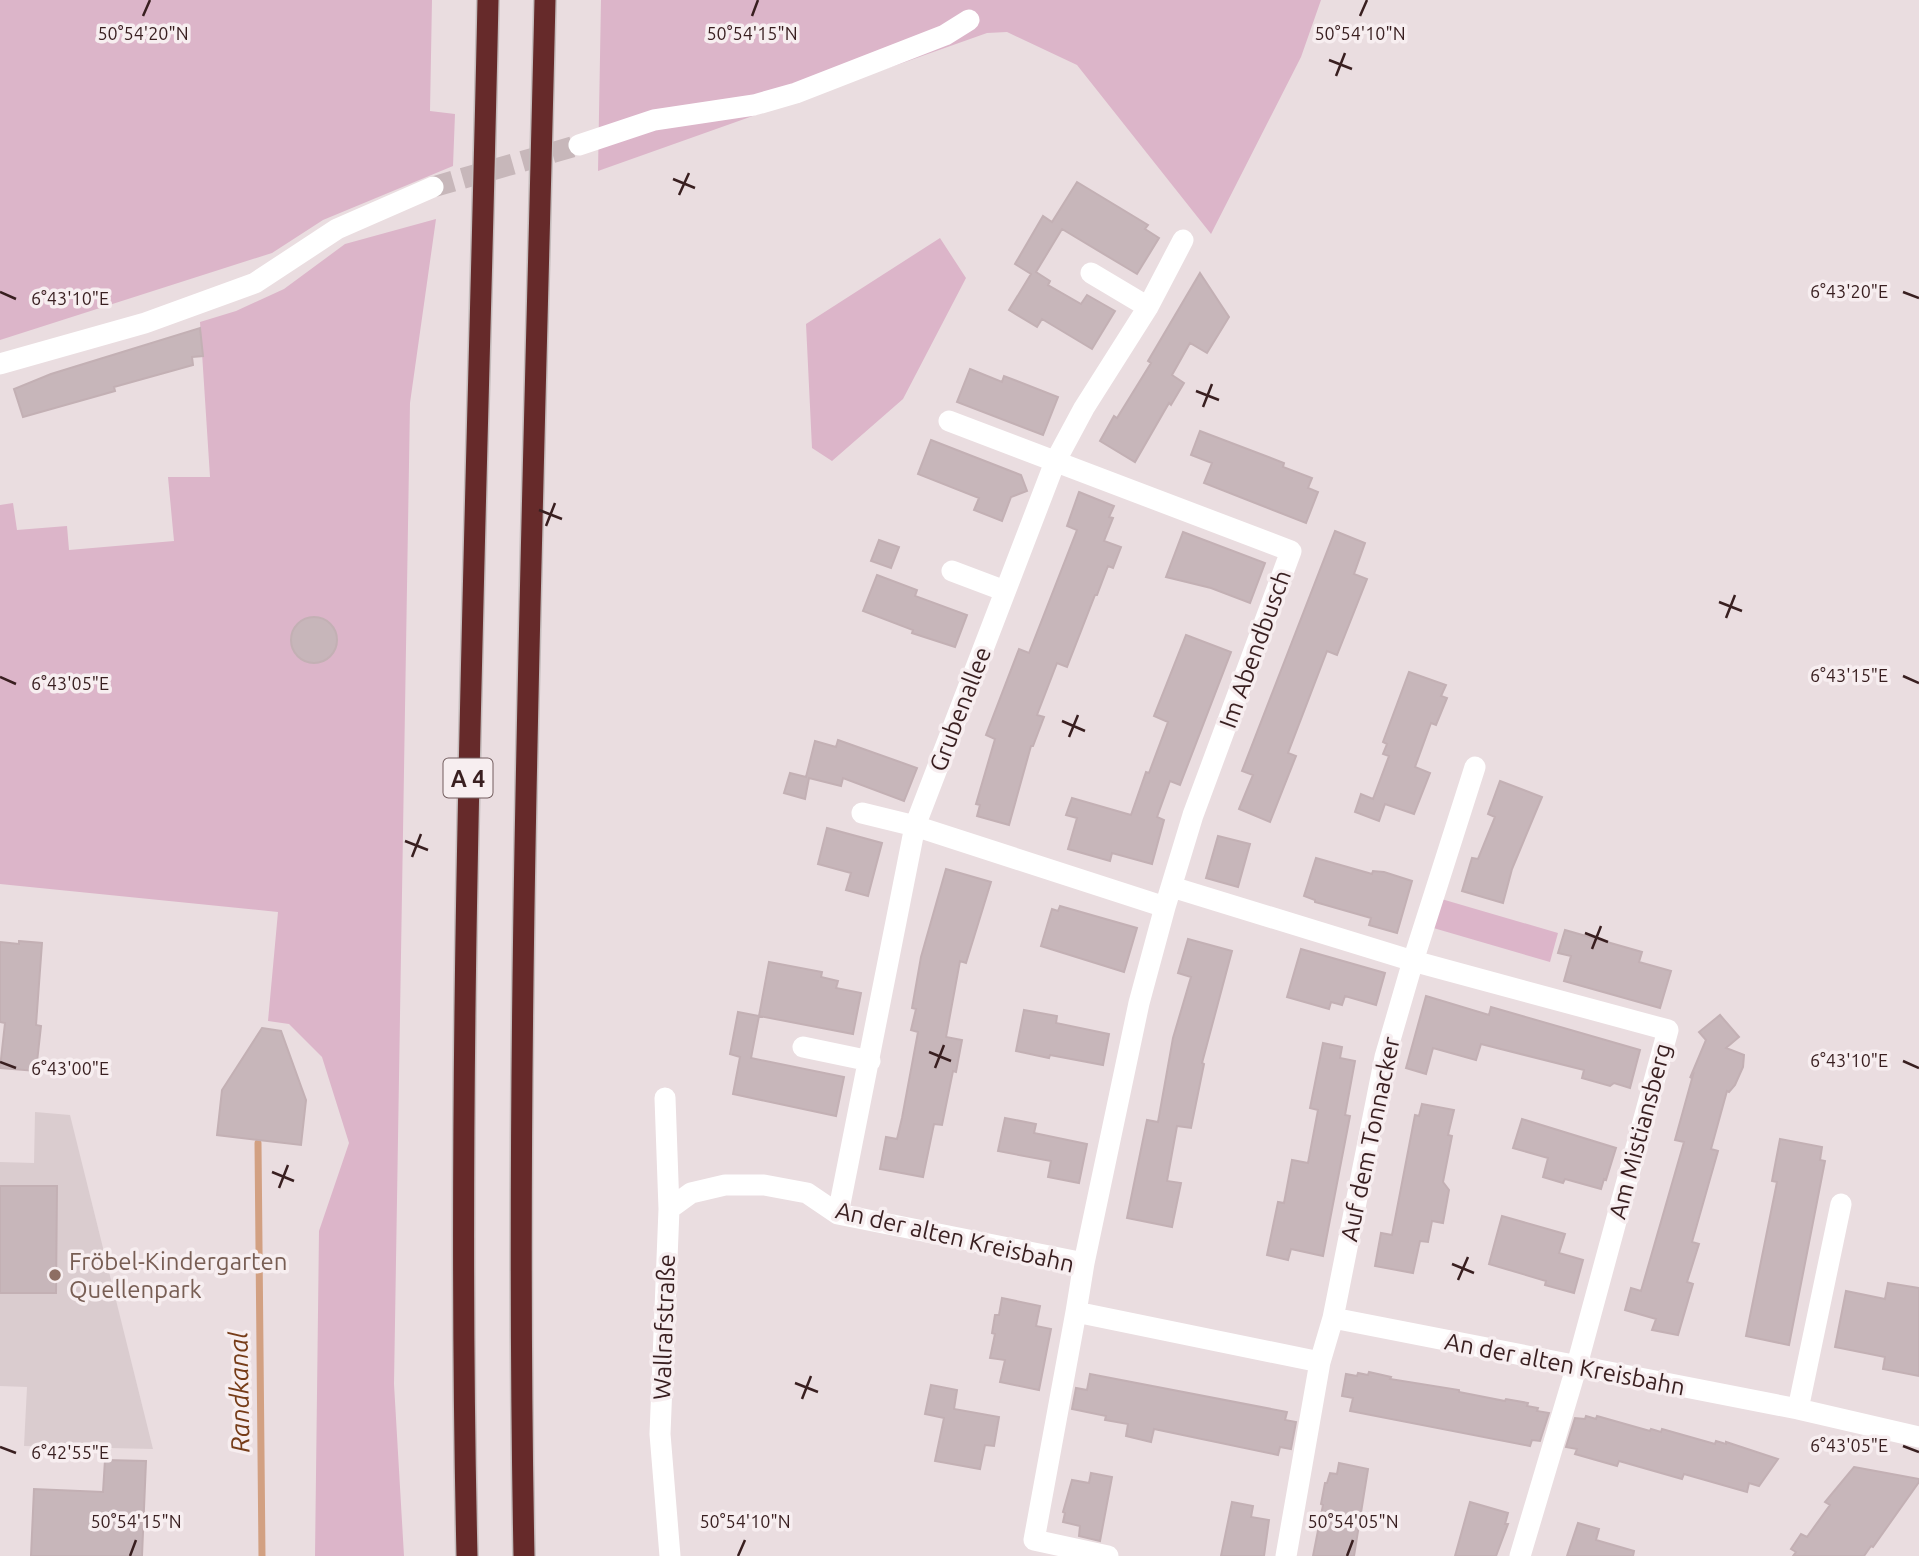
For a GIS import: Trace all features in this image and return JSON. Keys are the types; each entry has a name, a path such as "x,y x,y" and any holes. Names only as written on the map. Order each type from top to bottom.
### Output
{"highway":[{"name":"A 4","path":"467,1556 464,1041 488,0"},
{"name":"A 4","path":"524,1556 521,1097 545,0"}],"street":[{"path":"579,145 654,120 754,105 796,93 945,34 969,20"},
{"path":"0,364 145,323 255,283 337,229 433,187"},
{"name":"Grubenallee","path":"838,1213 915,826 1055,462 1084,408 1148,307 1182,240"},
{"path":"1091,273 1148,307"},
{"path":"949,421 1055,462"},
{"name":"Im Abendbusch","path":"1055,462 1291,551 1194,815 1169,897 1139,1003 1084,1263"},
{"path":"952,571 1005,591"},
{"name":"Auf dem Tonnacker","path":"1286,1556 1320,1362 1333,1318 1385,1057 1475,767"},
{"path":"862,813 1413,961"},
{"name":"Am Mistiansberg","path":"1413,961 1668,1031 1577,1366"},
{"path":"803,1046 870,1061"},
{"name":"Wallrafstraße","path":"665,1098 669,1209 660,1434 670,1556"},
{"name":"An der alten Kreisbahn","path":"669,1209 691,1193 725,1185 764,1185 807,1194 838,1213 1084,1263 1076,1312 1320,1362"},
{"path":"1798,1409 1841,1204"},
{"path":"1076,1312 1034,1541 1108,1556"},
{"name":"An der alten Kreisbahn","path":"1333,1318 1798,1409 1919,1437"},
{"path":"1520,1556 1577,1366"}],"shaded area":[{"path":"0,0 432,0 430,111 455,114 453,166 323,220 272,253 0,340"},
{"path":"601,0 1321,0 1301,57 1211,234 1077,65 1007,32 987,33 598,171"},
{"path":"436,219 410,403 394,1384 404,1556 315,1556 319,1231 349,1143 322,1057 289,1024 268,1021 278,912 0,884 0,505 13,503 17,530 67,526 69,550 174,541 168,477 210,477 200,322 236,311 284,289 345,244"},
{"path":"940,238 966,278 903,399 832,461 812,448 806,324"},
{"path":"1438,898 1558,933 1550,962 1430,927"},
{"name":"Fröbel-Kindergarten Quellenpark","path":"35,1112 70,1115 153,1449 24,1446 27,1387 0,1386 0,1162 34,1163"}],"building":[{"path":"1077,182 1148,225 1145,229 1159,238 1137,274 1062,229 1036,272 1050,281 1048,285 1081,304 1087,295 1115,311 1092,349 1042,319 1037,327 1009,310 1031,274 1015,264 1043,216 1052,222"},
{"path":"1200,273 1229,317 1207,353 1190,343 1172,375 1184,383 1171,405 1169,403 1135,462 1100,441 1151,363 1148,361"},
{"path":"200,328 203,356 192,357 193,365 23,417 14,389 51,374"},
{"path":"970,369 1002,382 1004,376 1058,397 1043,435 957,402"},
{"path":"1200,431 1284,463 1283,467 1312,478 1308,488 1318,492 1306,523 1204,483 1212,463 1191,455"},
{"path":"931,440 1021,475 1027,491 1011,497 1002,521 974,510 979,498 918,474"},
{"path":"1079,492 1114,506 1109,517 1113,518 1104,541 1121,547 1113,568 1108,566 1067,667 1057,663 1037,715 1044,717 1031,746 1009,825 977,816 980,805 976,804 995,739 986,735 1019,649 1029,653 1077,530 1067,526"},
{"path":"1335,531 1365,543 1354,574 1367,579 1337,655 1327,651 1288,753 1296,756 1270,822 1239,809 1253,775 1242,771"},
{"path":"1183,532 1265,563 1250,603 1211,588 1166,577"},
{"path":"879,540 899,547 891,568 871,561"},
{"path":"877,575 917,590 915,596 967,615 955,647 912,633 913,630 863,611"},
{"path":"314,617 331,623 337,640 331,657 314,663 297,657 291,640 297,623"},
{"path":"1186,635 1231,652 1180,785 1170,781 1157,817 1164,820 1152,864 1112,853 1110,861 1068,849 1077,818 1066,815 1072,798 1131,815 1168,722 1154,716"},
{"path":"1409,672 1446,685 1441,696 1447,698 1436,725 1431,723 1415,767 1430,773 1414,814 1385,804 1379,821 1355,812 1361,794 1373,799 1389,756 1383,754 1387,744 1383,742"},
{"path":"838,740 917,768 904,801 843,778 841,786 809,778 805,799 784,793 790,773 806,777 815,741 836,747"},
{"path":"1500,781 1542,797 1512,869 1503,903 1462,891 1472,858 1478,859 1495,817 1488,814"},
{"path":"827,828 882,843 868,896 846,890 851,873 818,864"},
{"path":"1218,836 1250,844 1238,887 1206,878"},
{"path":"1316,858 1372,874 1373,871 1384,872 1412,881 1397,933 1369,925 1371,918 1315,902 1304,896"},
{"path":"946,869 991,882 966,963 960,961 946,1037 962,1040 942,1125 934,1124 923,1177 880,1169 886,1137 897,1139 902,1118 918,1032 911,1030 916,1009 912,1008 921,957"},
{"path":"1060,906 1137,928 1124,972 1041,946 1052,909 1058,911"},
{"path":"1565,930 1642,952 1639,962 1671,971 1660,1008 1564,981 1571,956 1558,953"},
{"path":"1188,939 1232,951 1202,1063 1204,1064 1191,1128 1177,1126 1167,1181 1181,1183 1172,1227 1127,1218 1147,1120 1158,1122 1173,1038 1191,977 1178,973"},
{"path":"19,941 42,943 36,1025 41,1026 36,1071 0,1068 5,1023 0,1022 0,942 19,944"},
{"path":"1301,949 1385,973 1376,1005 1345,996 1342,1005 1331,1002 1329,1009 1287,997"},
{"path":"769,962 822,972 821,977 838,981 836,988 861,993 853,1034 759,1016"},
{"path":"1426,996 1489,1015 1491,1007 1640,1050 1630,1088 1614,1083 1610,1086 1582,1078 1584,1070 1481,1044 1476,1060 1433,1048 1426,1074 1406,1068"},
{"path":"1024,1010 1057,1016 1056,1023 1109,1034 1103,1065 1016,1051"},
{"path":"738,1012 759,1016 751,1058 844,1077 836,1116 733,1094 740,1057 730,1054"},
{"path":"1720,1015 1739,1037 1726,1048 1744,1055 1743,1067 1735,1085 1727,1091 1711,1149 1718,1151 1692,1242 1699,1244 1687,1282 1693,1284 1678,1335 1652,1330 1656,1319 1625,1310 1631,1288 1641,1291 1684,1142 1675,1140 1693,1075 1690,1078 1706,1040 1699,1032"},
{"path":"262,1028 281,1031 306,1100 301,1145 217,1135 222,1090"},
{"path":"1323,1043 1342,1047 1340,1058 1355,1061 1345,1115 1350,1116 1323,1256 1291,1249 1288,1260 1267,1255 1278,1202 1284,1203 1292,1160 1308,1163 1318,1110 1310,1108"},
{"path":"1422,1104 1454,1110 1448,1135 1452,1136 1443,1182 1449,1190 1443,1223 1432,1221 1428,1242 1420,1241 1413,1273 1375,1266 1381,1233 1392,1235 1415,1115 1419,1116"},
{"path":"1005,1118 1036,1124 1034,1133 1087,1144 1079,1183 1048,1177 1051,1161 998,1151"},
{"path":"1522,1119 1616,1148 1601,1189 1565,1179 1563,1183 1543,1177 1548,1158 1513,1148"},
{"path":"1780,1139 1822,1147 1820,1160 1825,1161 1789,1345 1746,1336 1777,1182 1772,1181"},
{"path":"0,1186 57,1186 56,1293 0,1293"},
{"path":"1502,1216 1565,1234 1559,1253 1583,1260 1574,1293 1545,1285 1546,1281 1489,1264"},
{"path":"1888,1283 1919,1288 1919,1376 1883,1369 1885,1357 1835,1347 1846,1291 1885,1299"},
{"path":"1002,1298 1040,1306 1036,1326 1051,1329 1039,1390 1000,1382 1005,1360 990,1358 995,1334 992,1333 995,1315 999,1315"},
{"path":"1369,1372 1391,1377 1390,1379 1528,1403 1527,1406 1538,1408 1537,1411 1549,1413 1540,1441 1532,1440 1530,1446 1350,1411 1353,1398 1342,1396 1346,1374 1357,1376 1358,1373 1368,1375"},
{"path":"1090,1374 1287,1412 1285,1420 1296,1422 1291,1449 1280,1447 1278,1455 1154,1429 1151,1442 1126,1436 1128,1424 1072,1409 1076,1388 1087,1390"},
{"path":"931,1385 957,1390 954,1409 999,1417 994,1446 985,1445 980,1469 935,1461 944,1418 925,1414"},
{"path":"1586,1416 1596,1419 1597,1416 1650,1431 1661,1432 1662,1429 1715,1444 1716,1441 1726,1442 1778,1459 1759,1486 1749,1483 1747,1492 1684,1474 1682,1479 1619,1461 1617,1466 1575,1454 1577,1449 1566,1447 1575,1418 1585,1419"},
{"path":"105,1460 146,1461 142,1556 31,1556 34,1489 103,1492"},
{"path":"1339,1463 1368,1469 1354,1556 1313,1556 1325,1483 1330,1473 1337,1474"},
{"path":"1854,1467 1919,1479 1919,1482 1864,1556 1793,1556 1796,1552 1791,1549 1801,1534 1807,1537 1830,1505 1825,1502"},
{"path":"1091,1473 1112,1477 1100,1541 1079,1536 1080,1526 1063,1522 1072,1480 1089,1483"},
{"path":"1232,1502 1253,1506 1251,1517 1269,1520 1264,1556 1221,1556"},
{"path":"1470,1502 1508,1513 1505,1524 1508,1524 1496,1556 1455,1556"},
{"path":"1578,1523 1599,1529 1596,1540 1634,1551 1633,1556 1567,1556"}],"waterway":[{"name":"Randkanal","path":"258,1143 262,1556"}],"tunnel":[{"path":"433,187 579,145"}],"place":[{"name":"Fröbel-Kindergarten Quellenpark","path":"55,1275"}]}
